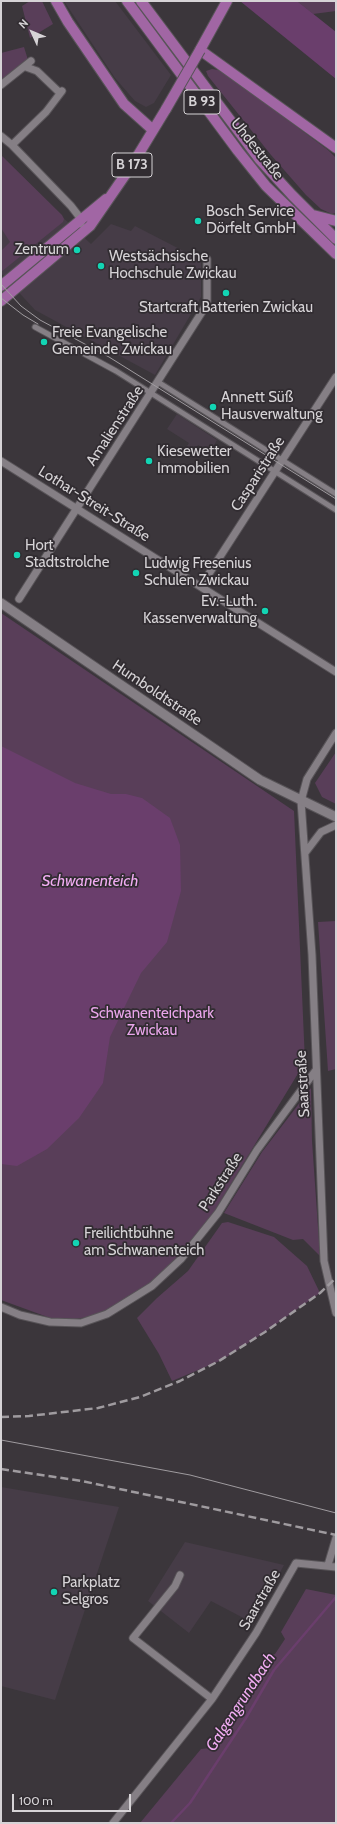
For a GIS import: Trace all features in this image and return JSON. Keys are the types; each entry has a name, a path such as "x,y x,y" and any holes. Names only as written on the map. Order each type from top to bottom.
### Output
{"main road":[{"path":"56,1 68,22 124,104 153,130"},
{"name":"Uhdestraße","path":"127,1 266,186 336,254"},
{"name":"Uhdestraße","path":"141,1 246,142 276,178 336,239"},
{"name":"B 173","path":"1,301 79,236 96,219 108,198 132,165 166,109 227,1"},
{"path":"200,50 336,148"},
{"name":"B 173","path":"1,286 108,198"},
{"path":"310,214 336,221"},
{"name":"Humboldtstraße","path":"1,603 260,780 336,817"}],"street":[{"path":"1,85 28,64 61,92 46,112 12,145"},
{"path":"1,136 12,145 81,219 79,236"},
{"name":"Amalienstraße","path":"20,599 207,304 206,259"},
{"path":"35,327 116,371 336,510"},
{"name":"Casparistraße","path":"201,586 336,377"},
{"path":"158,382 336,494"},
{"name":"Lothar-Streit-Straße","path":"1,461 336,672"},
{"name":"Saarstraße","path":"336,733 308,779 301,801 312,955 324,1261 336,1313"},
{"path":"305,853 321,832 336,825"},
{"name":"Parkstraße","path":"1,1307 20,1315 50,1322 82,1323 107,1314 152,1286 181,1259 218,1213 258,1150 316,1070"},
{"path":"336,1538 328,1565 336,1567"},
{"name":"Saarstraße","path":"113,1823 212,1699 256,1633 296,1563 328,1565"},
{"path":"180,1576 175,1586 133,1638 212,1699"}],"shaded area":[{"path":"64,1 115,1 171,75 154,103 146,107 135,101 115,78"},
{"name":"Westsächsische Hochschule Zwickau","path":"1,159 91,244 111,224 131,231 135,226 201,260 201,297 155,375 35,310 1,273"},
{"path":"177,414 217,440 210,452 198,445 190,458 182,453 189,443 167,429"},
{"name":"Parkplatz Selgros","path":"1,1487 119,1507 55,1700 1,1686"},
{"path":"185,1542 284,1565 253,1623 211,1601 189,1633 148,1601"}],"green space":[{"path":"30,1 42,1 53,24 30,38 22,6"},
{"path":"297,1 336,1 336,11 313,14"},
{"path":"24,47 28,60 1,86 1,53"},
{"path":"212,69 218,70 230,77 328,150 336,158 336,213 332,214 321,209 306,195 271,155 208,76 206,71"},
{"path":"1,155 62,215 64,219 63,222 1,272 1,251 10,242 1,228"},
{"name":"Schwanenteichpark Zwickau","path":"1,613 294,811 305,1062 212,1215 182,1255 155,1282 115,1308 94,1316 75,1319 53,1319 1,1300"},
{"path":"336,752 336,804 322,797 315,783"},
{"path":"336,921 336,1069 328,1071 318,922"},
{"path":"311,1088 312,1141 320,1256 303,1239 293,1240 224,1213 262,1152"},
{"path":"228,1222 274,1237 307,1266 320,1293 222,1360 172,1381 159,1354 137,1318 188,1271 222,1223"},
{"path":"306,1589 336,1595 336,1823 140,1823 201,1749 210,1748 218,1739 221,1725 267,1656 275,1654 285,1639 281,1632"}],"water":[{"path":"240,1 297,1 336,32 336,79"},
{"name":"Schwanenteich","path":"1,746 75,783 111,794 126,794 142,798 170,818 180,845 181,891 167,942 141,973 110,1037 103,1083 79,1118 47,1149 17,1166 1,1164"}],"waterway":[{"name":"Galgengrundbach","path":"171,1823 190,1803 246,1718 274,1670 336,1597"}],"tram line":[{"path":"1,284 21,306 40,320 109,357 336,499"},
{"path":"1,298 23,315 38,324"},
{"path":"1,1440 190,1475 336,1513"}],"railway":[{"path":"1,1417 29,1416 98,1408 140,1397 180,1381 219,1361 265,1332 320,1293 336,1278"},
{"path":"1,1469 82,1481 336,1535"}],"place":[{"name":"Bosch Service Dörfelt GmbH","path":"198,221"},
{"name":"Zentrum","path":"77,250"},
{"name":"Westsächsische Hochschule Zwickau","path":"101,266"},
{"name":"Startcraft Batterien Zwickau","path":"226,293"},
{"name":"Freie Evangelische Gemeinde Zwickau","path":"44,342"},
{"name":"Annett Süß Hausverwaltung","path":"213,407"},
{"name":"Kiesewetter Immobilien","path":"149,461"},
{"name":"Hort Stadtstrolche","path":"17,555"},
{"name":"Ludwig Fresenius Schulen Zwickau","path":"136,573"},
{"name":"Ev.-Luth. Kassenverwaltung","path":"265,611"},
{"name":"Freilichtbühne am Schwanenteich","path":"76,1243"},
{"name":"Parkplatz Selgros","path":"54,1592"}]}
